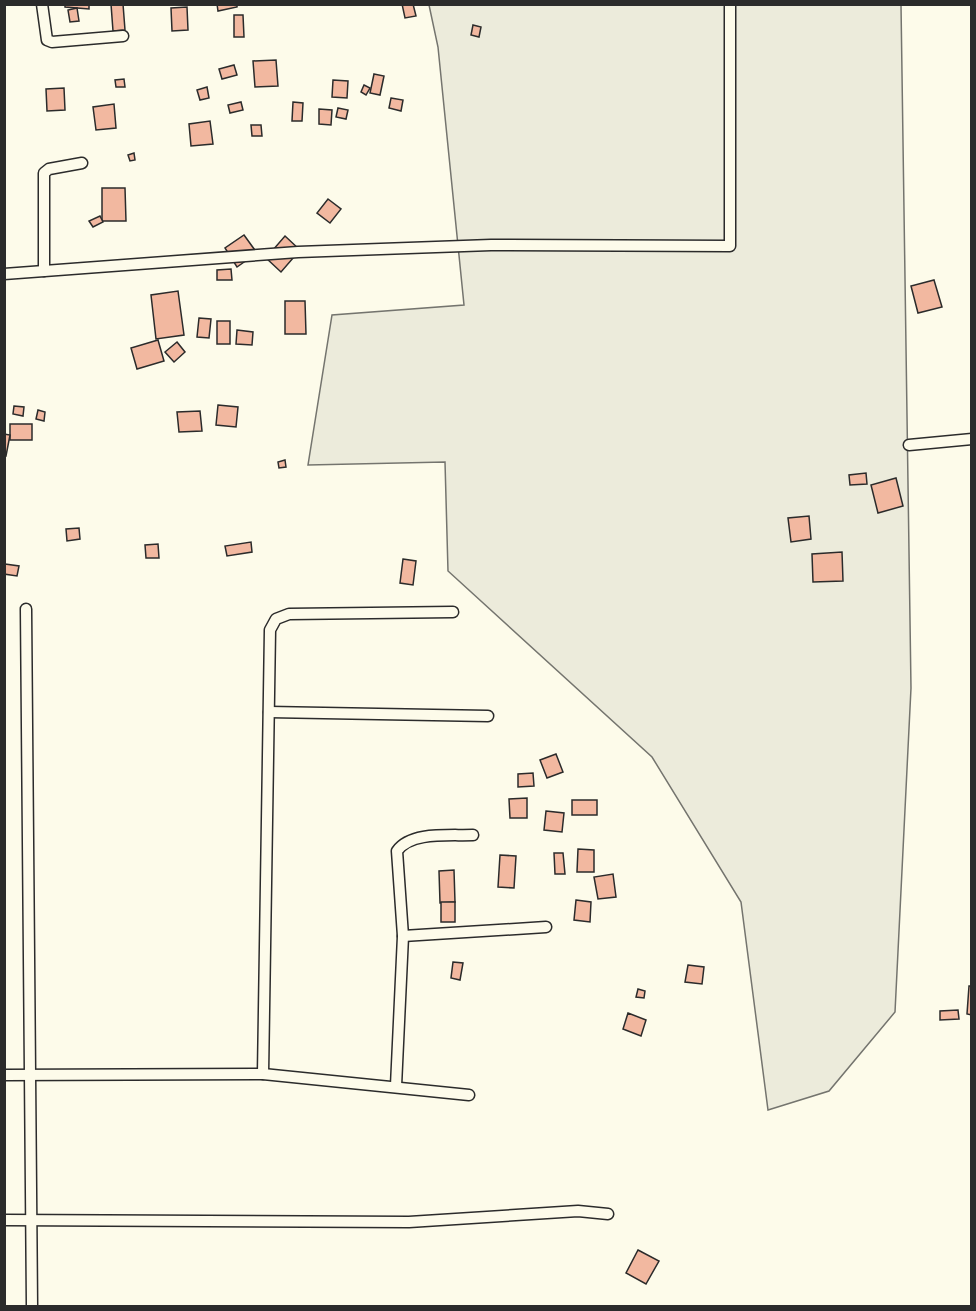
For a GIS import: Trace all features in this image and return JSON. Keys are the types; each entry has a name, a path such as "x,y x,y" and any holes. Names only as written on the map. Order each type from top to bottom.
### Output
{"street":[{"path":"42,4 47,39 52,42 123,36"},
{"path":"4,274 298,252 491,245 730,246 730,4"},
{"path":"44,271 44,172 82,163"},
{"path":"909,446 972,439"},
{"path":"26,609 32,1306"},
{"path":"263,1074 270,630 276,619 289,614 453,612"},
{"path":"269,712 488,716"},
{"path":"396,1086 403,936 397,851 403,843 417,838 473,835"},
{"path":"403,936 546,927"},
{"path":"4,1075 263,1074 469,1095"},
{"path":"4,1220 409,1222 578,1211 608,1214"}],"shaded area":[{"path":"429,5 901,5 911,688 895,1012 829,1091 768,1110 741,902 652,757 448,571 445,462 308,465 332,315 464,305 438,47"}],"building":[{"path":"65,4 89,4 89,9 65,7"},
{"path":"111,4 123,4 125,30 113,31"},
{"path":"217,4 237,4 237,7 218,11"},
{"path":"402,4 413,4 416,16 405,18"},
{"path":"187,7 188,30 172,31 171,8"},
{"path":"77,8 79,21 70,22 68,10"},
{"path":"234,15 243,15 244,37 234,37"},
{"path":"473,25 481,27 479,37 471,35"},
{"path":"276,60 278,86 255,87 253,61"},
{"path":"234,65 237,75 222,79 219,69"},
{"path":"374,74 384,76 380,95 370,93"},
{"path":"124,79 125,87 116,87 115,80"},
{"path":"333,80 348,81 347,98 332,97"},
{"path":"364,85 370,88 366,95 361,92"},
{"path":"207,87 209,98 200,100 197,90"},
{"path":"64,88 65,110 47,111 46,89"},
{"path":"391,98 403,100 401,111 389,108"},
{"path":"241,102 243,110 230,113 228,105"},
{"path":"293,102 303,103 302,121 292,121"},
{"path":"114,104 116,128 96,130 93,107"},
{"path":"338,108 348,110 346,119 336,117"},
{"path":"319,109 332,110 331,125 319,124"},
{"path":"210,121 213,144 191,146 189,124"},
{"path":"251,125 261,125 262,136 252,136"},
{"path":"134,153 135,160 130,161 128,155"},
{"path":"102,188 125,188 126,221 102,221"},
{"path":"328,199 341,209 330,223 317,213"},
{"path":"100,216 103,222 93,227 89,221"},
{"path":"244,235 257,253 237,267 225,248"},
{"path":"285,236 300,250 281,272 266,258"},
{"path":"231,269 232,280 217,280 217,270"},
{"path":"934,280 942,307 918,313 911,286"},
{"path":"178,291 184,335 156,339 151,295"},
{"path":"285,301 305,301 306,334 285,334"},
{"path":"199,318 211,319 209,338 197,337"},
{"path":"217,321 230,321 230,344 217,344"},
{"path":"237,330 253,332 252,345 236,344"},
{"path":"158,340 164,361 137,369 131,348"},
{"path":"177,342 185,352 174,362 165,352"},
{"path":"218,405 238,407 236,427 216,425"},
{"path":"14,406 24,407 23,416 13,414"},
{"path":"38,410 45,412 44,421 36,419"},
{"path":"200,411 202,431 179,432 177,412"},
{"path":"10,424 32,424 32,440 10,440"},
{"path":"4,434 10,435 6,456 4,455"},
{"path":"285,460 286,467 279,468 278,462"},
{"path":"866,473 867,484 850,485 849,475"},
{"path":"896,478 903,506 878,513 871,485"},
{"path":"809,516 811,539 791,542 788,518"},
{"path":"79,528 80,539 67,541 66,529"},
{"path":"251,542 252,552 227,556 225,546"},
{"path":"158,544 159,558 146,558 145,545"},
{"path":"842,552 843,581 813,582 812,554"},
{"path":"403,559 416,561 413,585 400,583"},
{"path":"5,564 19,566 17,576 4,574"},
{"path":"556,754 563,772 547,778 540,760"},
{"path":"533,773 534,786 518,787 518,774"},
{"path":"527,798 527,818 510,818 509,799"},
{"path":"572,800 597,800 597,815 572,815"},
{"path":"546,811 564,813 562,832 544,830"},
{"path":"578,849 594,850 594,872 577,872"},
{"path":"554,853 563,853 565,874 555,874"},
{"path":"500,855 516,856 514,888 498,887"},
{"path":"454,870 455,902 440,903 439,871"},
{"path":"613,874 616,897 598,899 594,877"},
{"path":"576,900 591,902 590,922 574,920"},
{"path":"441,902 455,902 455,922 441,922"},
{"path":"453,962 463,963 460,980 451,978"},
{"path":"688,965 704,967 702,984 685,982"},
{"path":"969,986 972,986 972,1015 967,1014"},
{"path":"638,989 645,991 644,998 636,997"},
{"path":"958,1010 959,1019 940,1020 940,1011"},
{"path":"628,1013 646,1020 641,1036 623,1029"},
{"path":"638,1250 659,1261 646,1284 626,1273"}]}
